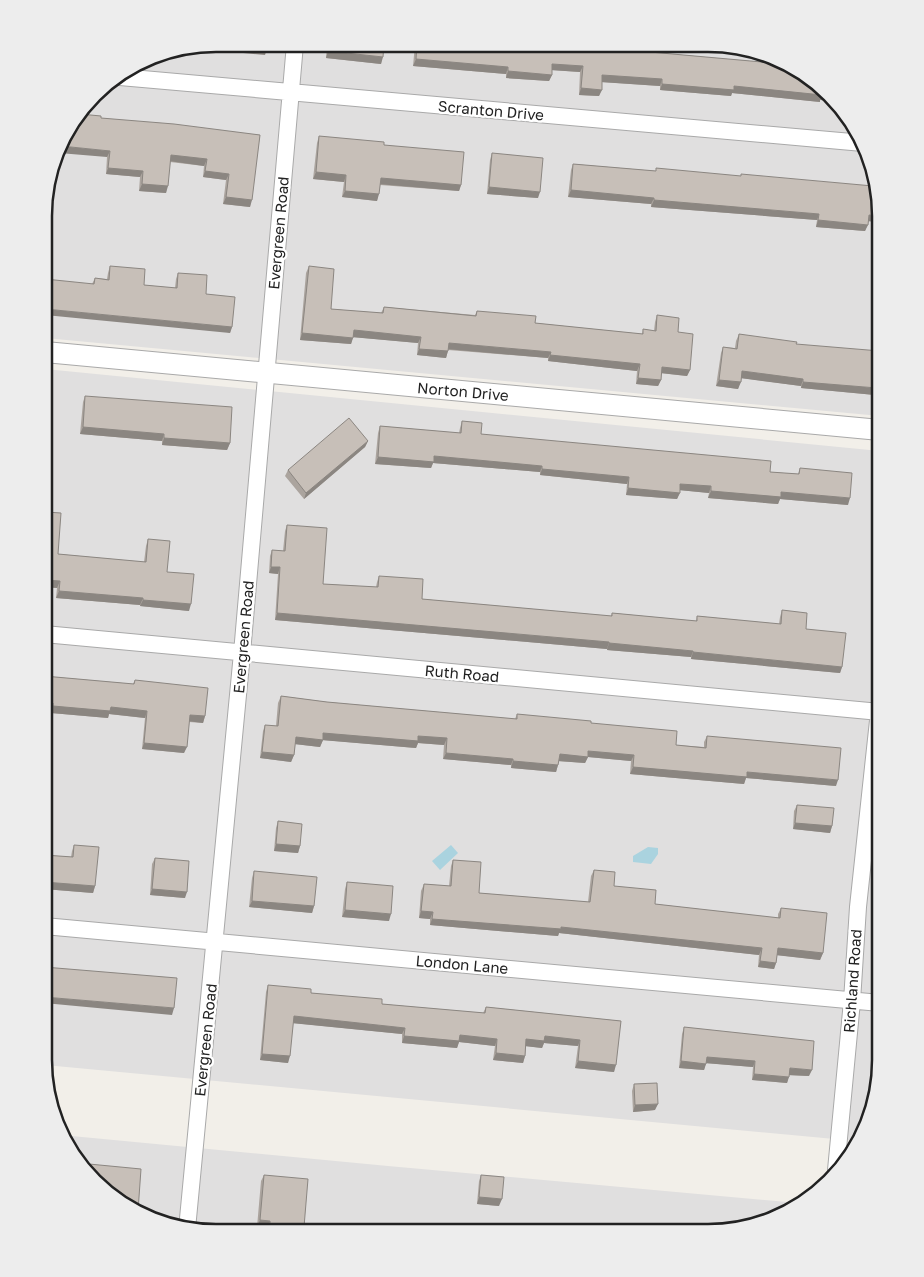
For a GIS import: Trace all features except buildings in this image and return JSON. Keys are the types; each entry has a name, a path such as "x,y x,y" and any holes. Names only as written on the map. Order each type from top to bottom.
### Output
{"street":[{"name":"Evergreen Road","path":"188,1222 242,653 294,53"},
{"name":"Scranton Drive","path":"128,78 854,142"},
{"name":"Norton Drive","path":"52,353 872,429"},
{"name":"Ruth Road","path":"52,635 871,707"},
{"name":"Richland Road","path":"837,1161 852,1001 858,907 871,786"},
{"name":"London Lane","path":"52,927 871,1002"}],"shaded area":[{"path":"708,52 750,58 790,74 824,100 844,125 855,144 863,164 870,195 872,216 872,415 52,339 52,216 54,195 61,164 74,134 93,108 108,93 134,74 164,61 184,56 206,53"},
{"path":"52,370 872,450 871,1071 863,1113 851,1140 52,1066"},
{"path":"71,1136 790,1202 750,1219 708,1224 195,1223 164,1216 144,1208 125,1197 93,1169"}],"water":[{"path":"451,845 458,853 440,870 432,861"},
{"path":"648,847 658,848 658,854 651,864 633,862 633,856"}]}
